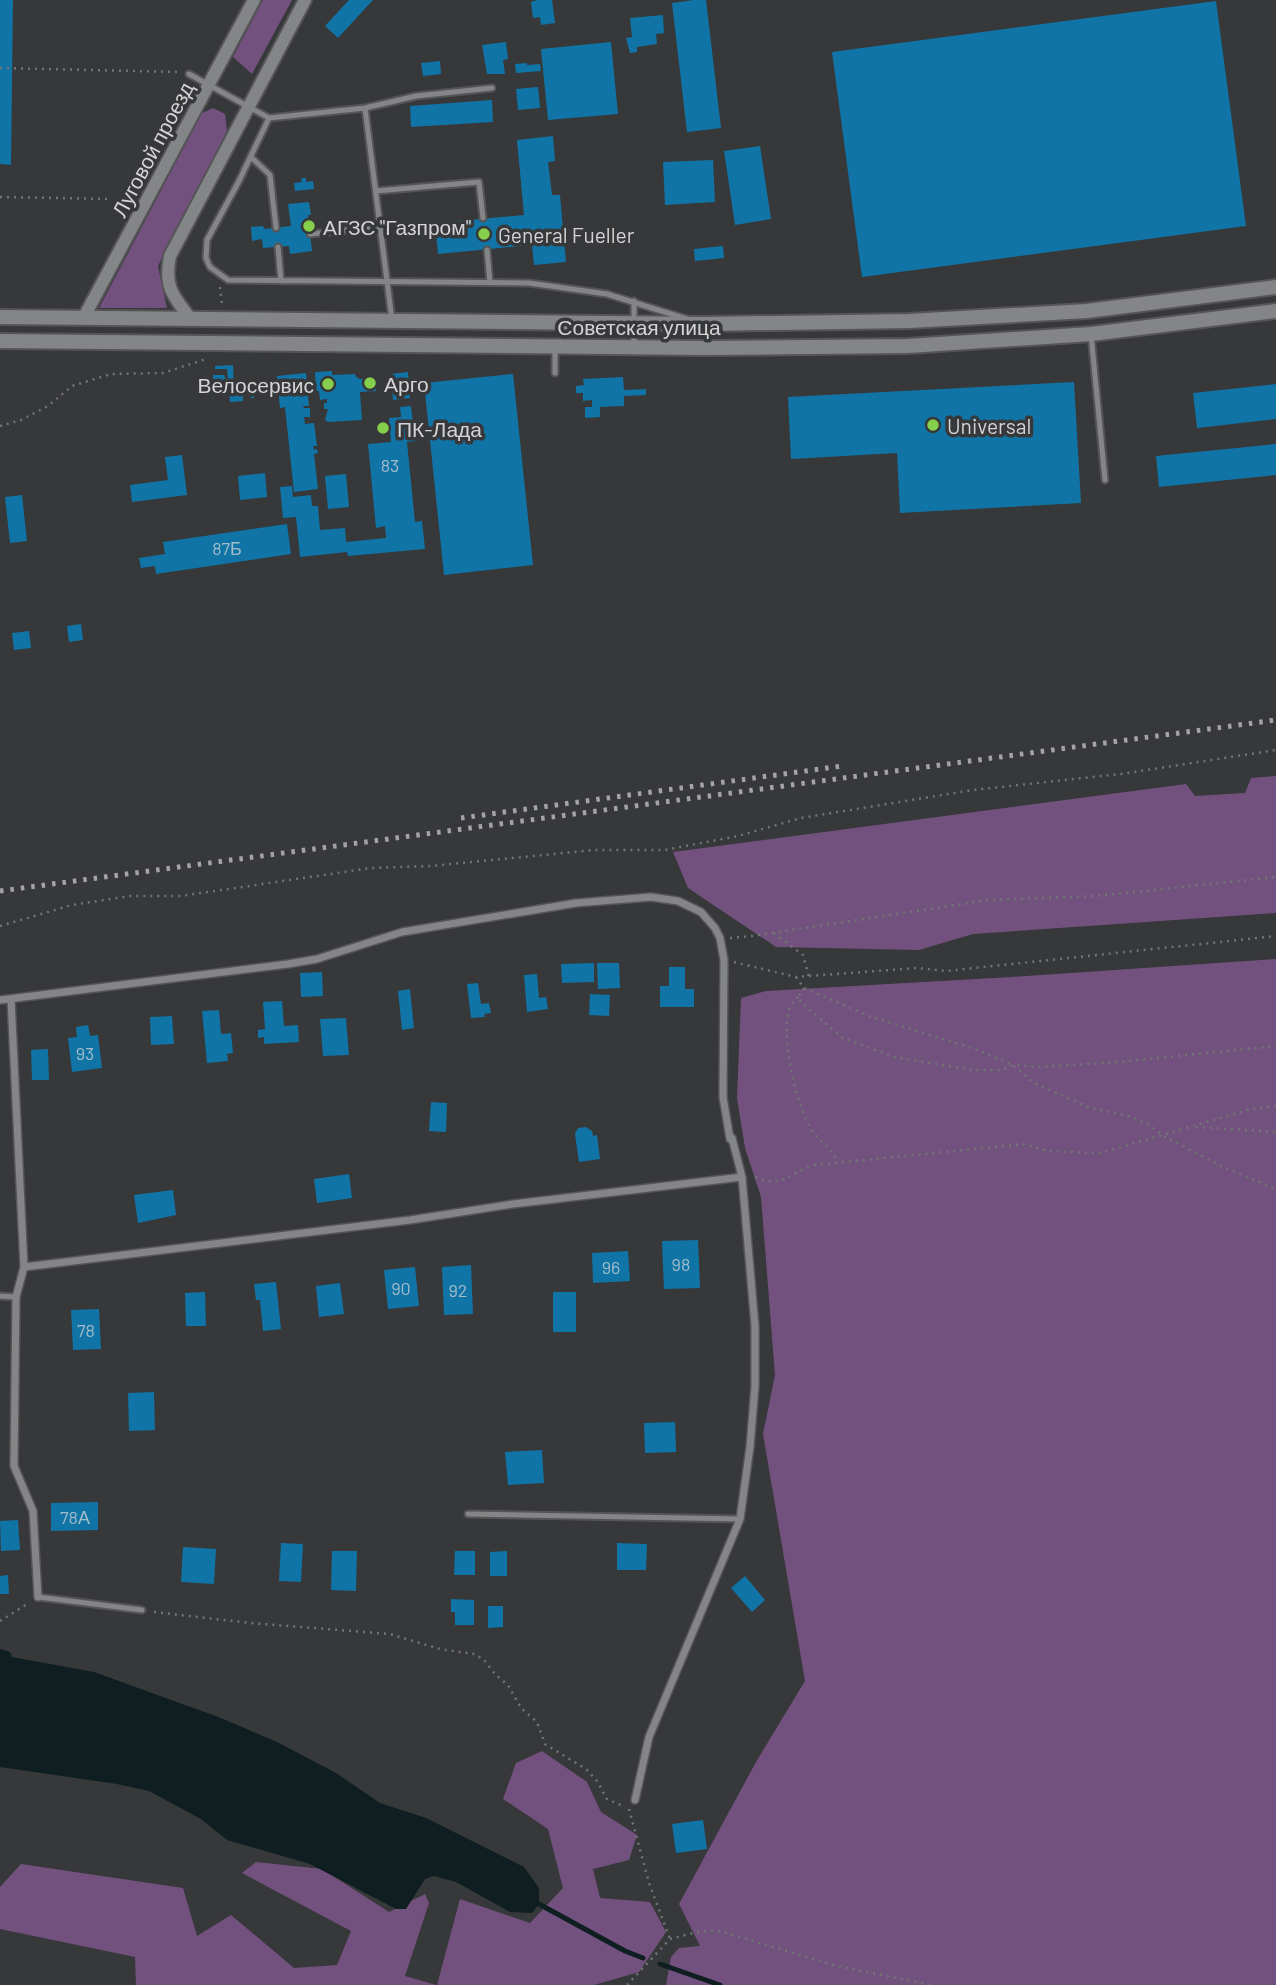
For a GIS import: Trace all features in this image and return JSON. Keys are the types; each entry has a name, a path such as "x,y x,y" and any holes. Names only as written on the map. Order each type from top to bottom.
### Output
{"main road":[{"name":"Советская улица","path":"0,317 634,324 909,321 1087,311 1276,287"},
{"name":"Советская улица","path":"0,341 634,348 908,345 1091,334 1276,311"}],"street":[{"name":"Луговой проезд","path":"83,317 254,0"},
{"path":"190,318 172,295 167,275 170,256 305,0"},
{"path":"0,1000 288,964 317,959 402,932 576,903 651,897 678,901 701,912 715,928 720,938 724,960 723,1097 730,1139 732,1138 741,1177 755,1326 755,1386 750,1447 740,1519 649,1737 635,1800"},
{"path":"12,999 24,1267 16,1297 14,1466 33,1511 38,1597"},
{"path":"24,1267 741,1177"}],"lane":[{"path":"189,74 269,118 365,108 416,96 492,89"},
{"path":"365,108 393,321"},
{"path":"269,118 207,240 206,258 210,267 219,275 236,281 529,283 561,286 634,301 703,324"},
{"path":"251,157 270,175 276,228"},
{"path":"376,191 479,182 483,219"},
{"path":"310,234 381,227"},
{"path":"278,247 281,281"},
{"path":"486,250 491,283"},
{"path":"634,301 634,348"},
{"path":"1091,334 1105,480"},
{"path":"555,347 555,373"},
{"path":"0,1296 16,1297"},
{"path":"468,1514 740,1519"},
{"path":"38,1597 142,1610"}],"path":[{"path":"0,68 172,70 189,74"},
{"path":"0,197 109,199"},
{"path":"219,275 223,319"},
{"path":"0,426 21,420 48,406 72,386 111,374 163,373 210,358"},
{"path":"0,926 72,905 130,896 181,896 371,868 431,866 594,850 665,850 738,836 801,818 973,790 1121,774 1276,750"},
{"path":"720,938 774,933 988,900 1096,896 1276,877"},
{"path":"774,933 803,955 809,977"},
{"path":"724,960 796,977 809,977 917,968 946,971 1276,936"},
{"path":"796,977 804,988 869,1016 972,1048 1013,1065 1038,1067 1119,1062 1276,1046"},
{"path":"804,988 791,1005 787,1020 793,1082 799,1108 813,1133 833,1151 837,1163"},
{"path":"798,997 843,1038 894,1057 973,1070 1002,1070 1013,1065"},
{"path":"1013,1065 1034,1083 1088,1107 1132,1117 1221,1166 1276,1189"},
{"path":"741,1177 752,1176 777,1183 786,1180 798,1170 814,1165 1025,1144 1047,1151 1101,1153 1251,1109 1276,1106"},
{"path":"1191,1126 1276,1132"},
{"path":"0,1621 38,1597"},
{"path":"142,1610 250,1623 390,1634 440,1648 475,1654 508,1685 521,1708 537,1722 545,1744 586,1769 597,1781 607,1799 628,1807 649,1883 670,1939"},
{"path":"627,1985 670,1939 701,1931 720,1931 837,1966 931,1985"}],"shaded area":[{"path":"263,0 292,0 252,74 233,57"},
{"path":"213,108 225,114 227,131 158,266 167,308 99,308 202,113"},
{"path":"1276,776 1276,913 973,934 919,950 776,947 688,888 673,852 1186,784 1195,796 1245,793 1251,778"},
{"path":"1276,959 1276,1985 666,1985 671,1957 679,1948 700,1946 679,1904 756,1762 805,1681 763,1434 775,1375 761,1197 745,1148 737,1098 741,998 766,991"},
{"path":"0,1649 10,1652 12,1657 94,1672 221,1718 277,1742 336,1773 380,1803 426,1818 524,1867 539,1888 539,1904 532,1913 510,1912 456,1882 434,1876 425,1879 406,1909 396,1909 310,1864 227,1840 201,1819 149,1791 0,1767"},
{"path":"542,1751 587,1782 601,1812 637,1835 629,1860 593,1869 600,1898 650,1902 666,1932 639,1972 594,1985 437,1985 460,1899 530,1923 563,1888 548,1829 503,1799 516,1763"},
{"path":"256,1862 322,1869 389,1912 425,1894 429,1903 405,1976 436,1985 136,1985 135,1957 0,1929 0,1887 21,1864 183,1888 197,1936 231,1915 294,1968 337,1965 351,1931 242,1873"}],"building":[{"path":"0,0 13,0 11,165 0,164"},
{"path":"349,0 373,0 338,38 325,26"},
{"path":"552,0 555,23 541,25 540,17 533,18 531,2"},
{"path":"706,0 721,128 687,132 672,3"},
{"path":"1216,1 1246,226 862,277 832,52"},
{"path":"663,15 664,33 656,34 657,44 637,47 637,52 630,53 626,38 632,37 630,18"},
{"path":"506,42 508,59 503,60 505,74 487,74 482,45"},
{"path":"611,42 618,114 548,120 541,49"},
{"path":"440,61 441,74 423,76 421,63"},
{"path":"515,64 540,64 541,71 516,73"},
{"path":"538,87 540,108 518,110 516,89"},
{"path":"492,100 493,122 411,127 410,106"},
{"path":"553,136 555,161 548,162 552,195 560,195 566,262 534,265 532,245 438,254 435,223 524,215 517,140"},
{"path":"760,146 771,219 735,225 724,151"},
{"path":"713,160 715,202 665,205 663,162"},
{"path":"301,178 306,178 306,182 313,181 314,189 295,191 294,183 302,182"},
{"path":"309,202 312,251 290,254 289,246 263,248 262,239 252,241 251,227 263,226 264,229 291,226 288,204"},
{"path":"723,246 724,258 695,261 694,249"},
{"path":"233,365 234,389 214,392 213,375 224,375 228,378 227,369 215,369 215,366"},
{"path":"332,371 332,375 355,374 360,379 375,378 376,391 360,392 362,420 325,420 328,409 324,409 324,403 327,403 327,399 320,400 319,391 316,391 315,372"},
{"path":"408,372 410,398 393,400 391,374"},
{"path":"306,373 309,406 303,406 310,408 310,417 304,417 305,424 314,423 317,446 313,446 318,453 314,454 318,489 294,492 285,407 280,408 277,376"},
{"path":"513,374 533,565 444,575 424,383"},
{"path":"623,377 624,390 646,389 646,395 624,396 624,406 600,407 600,417 585,418 585,407 592,407 592,400 583,401 583,393 576,393 576,386 584,385 583,379"},
{"name":"Universal","path":"1074,382 1081,503 900,513 897,453 791,459 788,397"},
{"path":"249,384 250,389 254,389 254,398 243,390 243,401 230,402 229,392 236,392 235,385"},
{"path":"1276,384 1276,419 1197,428 1193,393"},
{"path":"411,406 415,441 407,442 415,522 422,521 425,549 300,557 296,517 283,518 280,487 292,486 293,497 311,495 312,506 318,506 320,530 345,528 346,542 386,538 385,526 376,528 368,444 391,442 389,418 401,417 400,407"},
{"path":"1276,444 1276,475 1159,487 1156,456"},
{"path":"182,455 187,495 132,502 130,485 168,480 165,457"},
{"path":"265,473 267,497 240,500 238,476"},
{"path":"346,474 349,507 328,509 325,476"},
{"path":"22,495 27,541 10,543 5,497"},
{"path":"287,524 291,554 156,574 155,566 141,568 139,558 165,554 163,542"},
{"path":"81,624 83,640 69,642 67,626"},
{"path":"29,631 31,648 14,650 12,633"},
{"path":"594,963 594,982 562,983 561,964"},
{"path":"597,963 619,963 620,988 598,989"},
{"path":"669,967 685,967 685,989 694,989 694,1007 660,1007 660,986 669,986"},
{"path":"322,972 323,996 301,997 300,973"},
{"path":"537,974 539,998 546,997 548,1009 527,1012 524,975"},
{"path":"478,983 481,1004 489,1003 491,1013 484,1014 485,1017 471,1018 467,984"},
{"path":"410,989 414,1028 402,1030 398,991"},
{"path":"590,994 610,995 609,1016 589,1015"},
{"path":"282,1001 284,1026 298,1025 299,1042 264,1044 264,1037 258,1038 258,1030 265,1029 263,1002"},
{"path":"219,1010 221,1034 231,1033 233,1053 227,1054 228,1061 207,1063 202,1011"},
{"path":"172,1016 174,1044 151,1045 150,1017"},
{"path":"346,1018 349,1055 323,1056 320,1019"},
{"path":"88,1025 90,1036 98,1035 102,1068 72,1072 68,1038 77,1037 76,1027"},
{"path":"48,1049 49,1080 32,1080 31,1050"},
{"path":"431,1102 447,1103 446,1132 429,1131"},
{"path":"586,1127 592,1131 593,1136 597,1135 600,1159 579,1162 575,1134 578,1128"},
{"path":"349,1174 352,1198 317,1203 314,1179"},
{"path":"173,1190 176,1215 138,1223 134,1195"},
{"path":"698,1240 700,1288 664,1289 662,1241"},
{"path":"628,1251 630,1281 593,1283 592,1253"},
{"path":"471,1265 473,1314 444,1315 442,1267"},
{"path":"415,1267 419,1306 388,1309 384,1270"},
{"path":"276,1282 281,1329 263,1331 260,1300 256,1300 254,1284"},
{"path":"340,1283 344,1314 319,1317 316,1286"},
{"path":"205,1292 206,1326 186,1326 185,1293"},
{"path":"553,1292 576,1292 576,1332 553,1332"},
{"path":"99,1309 101,1349 73,1350 71,1310"},
{"path":"154,1392 155,1430 129,1431 128,1393"},
{"path":"675,1422 676,1452 645,1453 644,1423"},
{"path":"542,1450 544,1483 508,1485 505,1452"},
{"path":"98,1502 98,1530 51,1531 51,1503"},
{"path":"18,1520 20,1550 1,1551 0,1521"},
{"path":"281,1543 303,1544 301,1582 279,1581"},
{"path":"617,1543 647,1544 646,1570 617,1570"},
{"path":"183,1547 216,1549 214,1584 181,1582"},
{"path":"332,1551 357,1551 356,1591 331,1590"},
{"path":"455,1551 475,1551 475,1575 454,1575"},
{"path":"507,1551 507,1576 490,1576 490,1552"},
{"path":"8,1575 9,1594 0,1594 0,1576"},
{"path":"745,1576 765,1600 752,1612 731,1588"},
{"path":"451,1599 474,1600 474,1625 455,1625"},
{"path":"488,1606 503,1606 503,1627 488,1628"},
{"path":"703,1820 707,1849 676,1853 672,1824"}],"waterway":[{"path":"539,1904 643,1958"},
{"path":"660,1964 720,1985"}],"railway":[{"path":"0,891 1276,720"},
{"path":"461,818 842,766"}],"place":[{"name":"АГЗС \"Газпром\"","path":"309,226"},
{"name":"General Fueller","path":"484,234"},
{"name":"Арго","path":"370,383"},
{"name":"Велосервис","path":"328,384"},
{"name":"Universal","path":"933,425"},
{"name":"ПК-Лада","path":"383,428"}]}
